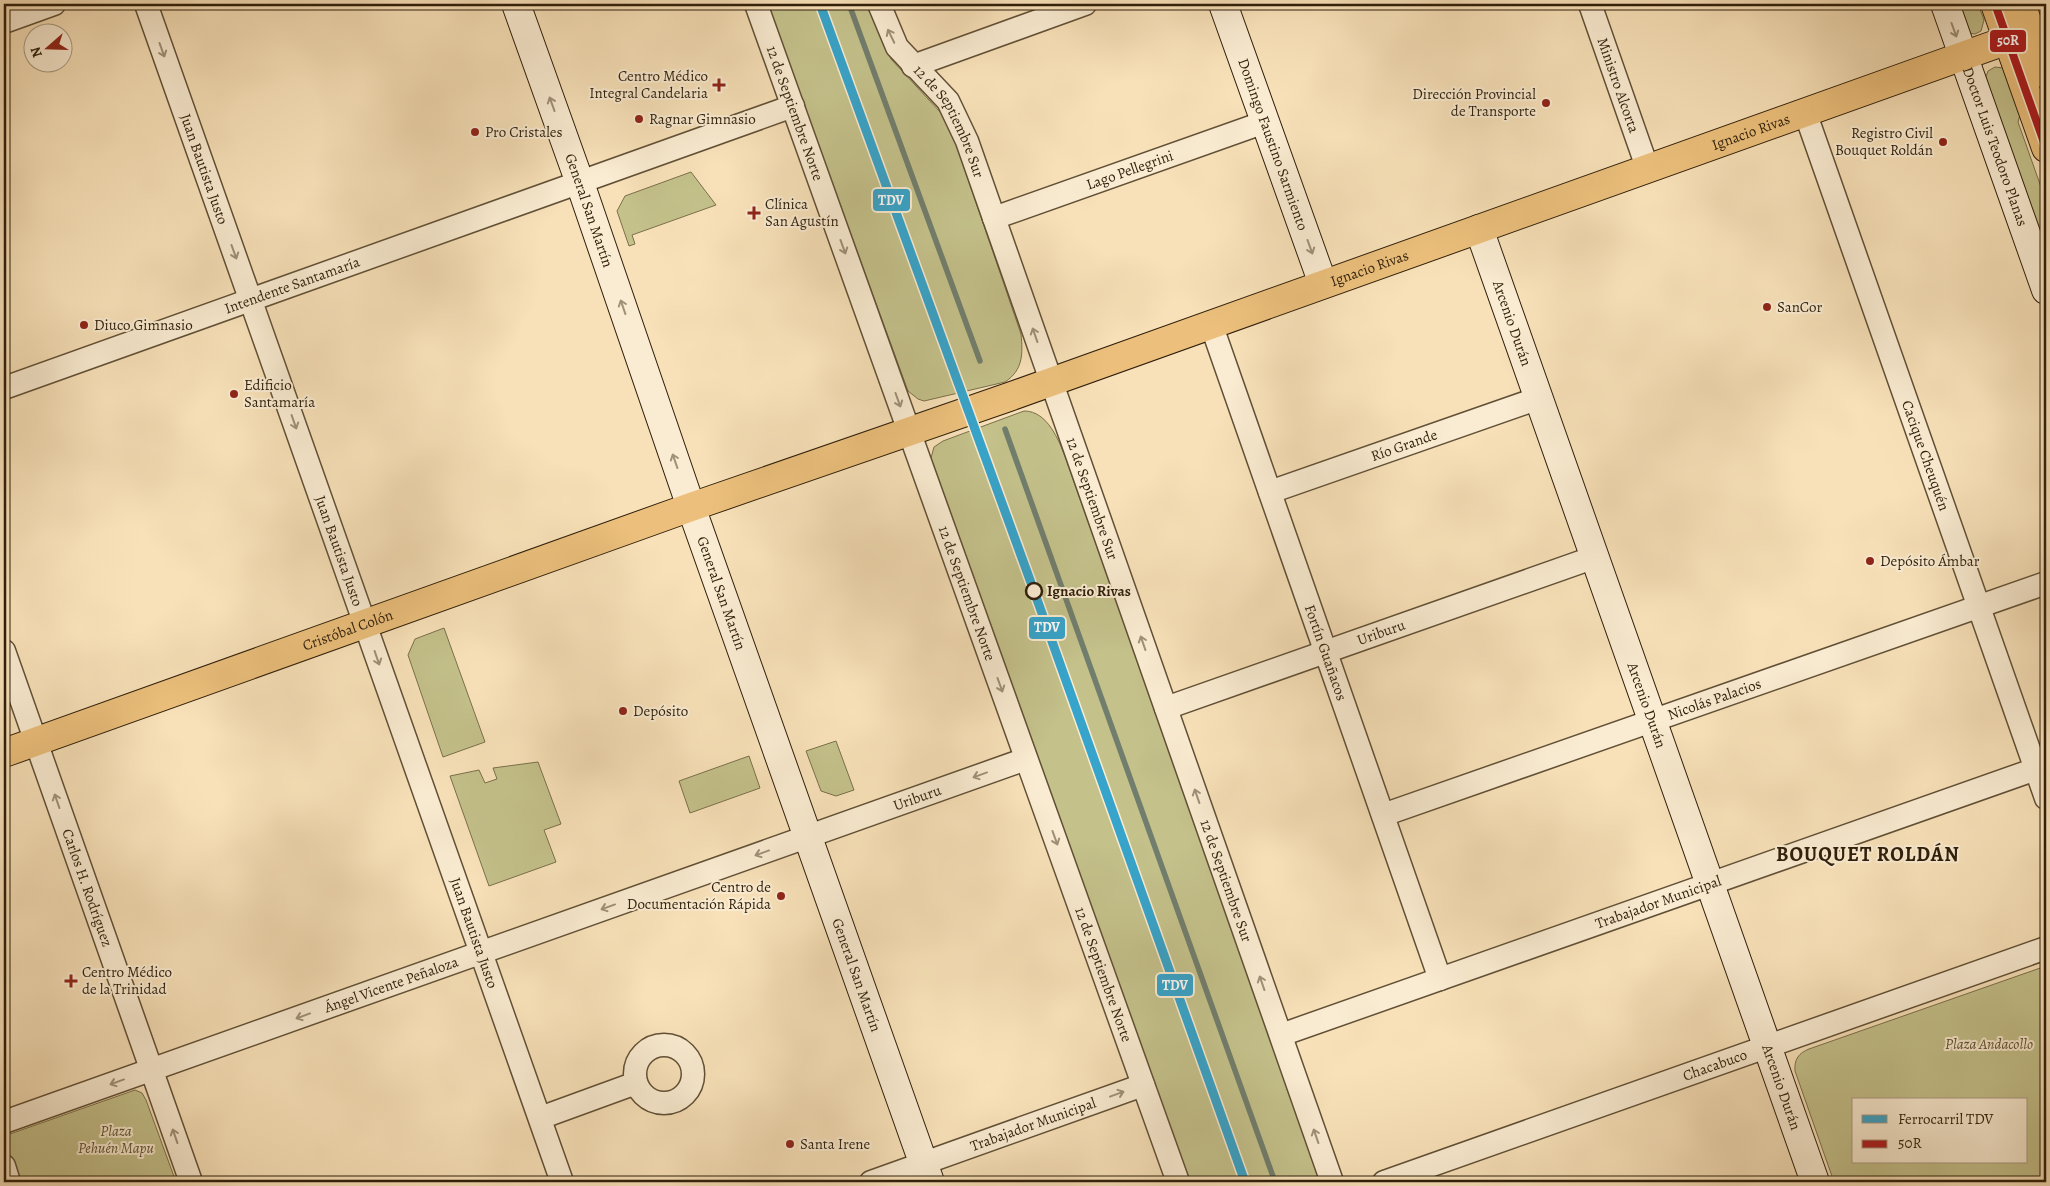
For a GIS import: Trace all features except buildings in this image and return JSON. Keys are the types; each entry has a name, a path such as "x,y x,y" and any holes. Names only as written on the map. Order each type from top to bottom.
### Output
{"main road":[{"name":"General San Martín","path":"516,4 926,1173"},
{"name":"Domingo Faustino Sarmiento","path":"1223,4 1323,284"},
{"name":"Doctor Luis Teodoro Planas","path":"1945,4 2046,290"},
{"path":"1995,4 2028,33 2046,74"},
{"path":"2021,4 2028,33 2046,148"},
{"name":"Ignacio Rivas","path":"691,507 1052,381 1647,167 2028,33"},
{"name":"Arcenio Durán","path":"1479,229 1815,1182"},
{"name":"Cristóbal Colón","path":"4,753 691,507"}],"street":[{"path":"4,22 54,4"},
{"name":"Juan Bautista Justo","path":"146,4 562,1182"},
{"name":"12 de Septiembre Norte","path":"756,4 1178,1182"},
{"name":"12 de Septiembre Sur","path":"879,4 897,47 940,90 955,114 1052,381 1332,1182"},
{"path":"914,66 1043,11 1085,4"},
{"name":"Ministro Alcorta","path":"1590,4 1647,167"},
{"name":"Intendente Santamaría","path":"4,388 793,106"},
{"name":"Cacique Cheuquén","path":"1804,112 2046,798"},
{"name":"Lago Pellegrini","path":"994,218 1265,122"},
{"name":"Fortín Guañacos","path":"1211,324 1440,979"},
{"name":"Río Grande","path":"1270,492 1539,398"},
{"name":"Uriburu","path":"1166,708 1594,557"},
{"name":"Nicolás Palacios","path":"1383,815 2046,583"},
{"name":"Carlos H. Rodríguez","path":"4,651 191,1182"},
{"name":"Uriburu","path":"808,837 1026,759"},
{"name":"Trabajador Municipal","path":"1281,1035 2036,768"},
{"name":"Ángel Vicente Peñaloza","path":"4,1122 808,837"},
{"name":"Chacabuco","path":"1384,1182 2046,948"},
{"path":"540,1118 636,1083"},
{"name":"Trabajador Municipal","path":"870,1182 926,1173 1143,1085"},
{"path":"4,1166 9,1182"}],"green space":[{"path":"767,4 869,4 891,59 941,113 955,141 1021,334 1022,355 1018,367 1005,382 924,401 908,391"},
{"path":"1954,4 1978,4 1984,20 1981,31 1975,34 1968,33"},
{"path":"1995,67 2003,68 2006,71 2021,111 2018,122 2046,201 2046,256 1985,79 1988,71"},
{"path":"691,172 716,205 632,235 635,244 629,246 617,211 625,196"},
{"path":"1024,411 1032,412 1046,421 1056,436 1066,459 1321,1182 1190,1182 931,458 934,447 943,441"},
{"path":"444,628 485,742 443,757 408,655 415,639"},
{"path":"836,741 854,790 836,796 821,791 806,751"},
{"path":"749,756 760,788 690,813 679,781"},
{"path":"538,762 561,824 544,830 556,862 489,886 450,776 479,770 485,783 497,779 493,768"},
{"name":"Plaza Andacollo","path":"2046,966 2046,1175 2026,1182 1834,1182 1795,1071 1795,1063 1802,1052"},
{"name":"Plaza Pehuén Mapu","path":"135,1090 142,1093 146,1100 176,1182 19,1182 6,1144 6,1138 10,1134"}],"waterway":[{"path":"849,4 980,361"},
{"path":"1005,429 1275,1182"}],"rail line":[{"name":"TDV","path":"820,4 1034,591 1245,1182"}],"transit line":[{"name":"50R","path":"1995,4 2046,148"}],"place":[{"name":"Centro Médico Integral Candelaria","path":"719,85"},
{"name":"Dirección Provincial de Transporte","path":"1546,103"},
{"name":"Ragnar Gimnasio","path":"639,119"},
{"name":"Pro Cristales","path":"475,132"},
{"name":"Registro Civil Bouquet Roldán","path":"1943,142"},
{"name":"Clínica San Agustín","path":"754,213"},
{"name":"SanCor","path":"1767,307"},
{"name":"Diuco Gimnasio","path":"84,325"},
{"name":"Edificio Santamaría","path":"234,394"},
{"name":"Depósito Ámbar","path":"1870,561"},
{"name":"Ignacio Rivas","path":"1034,591"},
{"name":"Depósito","path":"623,711"},
{"name":"Centro de Documentación Rápida","path":"781,896"},
{"name":"Centro Médico de la Trinidad","path":"71,981"},
{"name":"Santa Irene","path":"790,1144"}],"district":[{"name":"BOUQUET ROLDÁN","path":"1868,854"}]}
